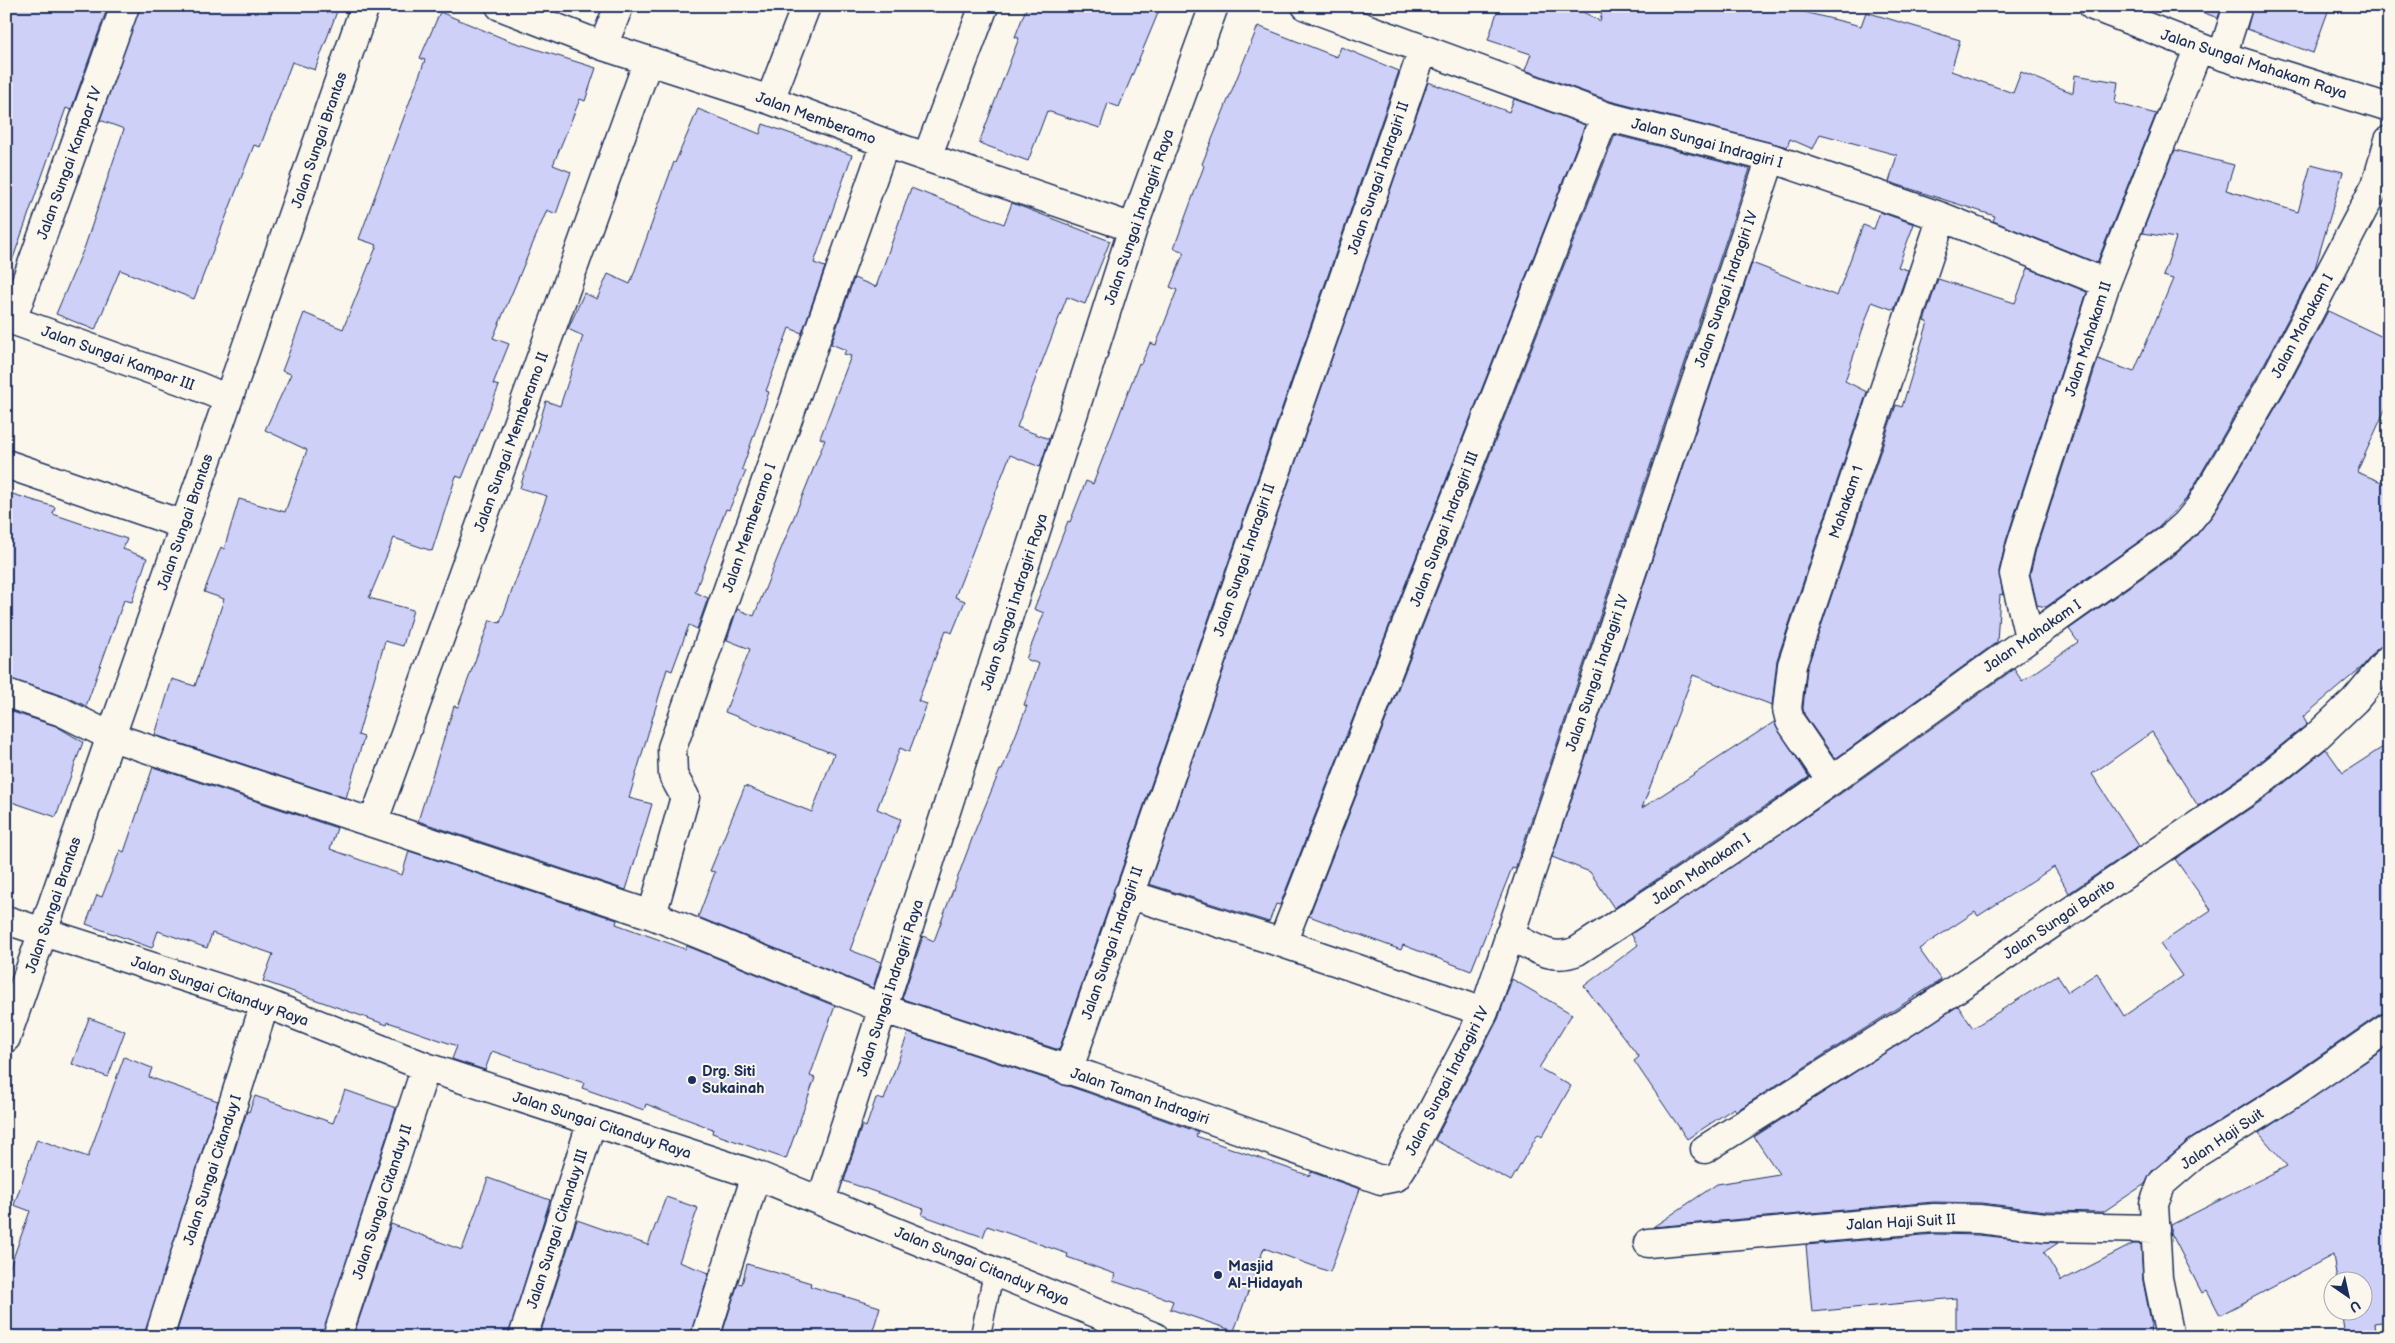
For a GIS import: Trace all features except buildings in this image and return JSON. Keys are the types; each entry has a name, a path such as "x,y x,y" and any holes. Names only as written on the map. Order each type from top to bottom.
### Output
{"street":[{"name":"Jalan Sungai Kampar IV","path":"9,319 125,6"},
{"name":"Jalan Sungai Brantas","path":"6,1038 365,6"},
{"name":"Jalan Memberamo","path":"500,6 603,46 770,100 884,143 1133,228"},
{"path":"603,46 619,6"},
{"path":"770,100 806,6"},
{"path":"927,157 984,6"},
{"name":"Jalan Sungai Indragiri Raya","path":"821,1201 1133,228 1214,6"},
{"name":"Jalan Sungai Indragiri I","path":"1306,6 1605,116 1770,158 1942,217 2106,283"},
{"name":"Jalan Sungai Mahakam Raya","path":"2093,6 2210,52 2389,108"},
{"name":"Jalan Mahakam II","path":"2029,637 2014,574 2021,544 2106,283 2210,52 2238,6"},
{"name":"Jalan Sungai Indragiri II","path":"1068,1071 1423,50"},
{"name":"Jalan Sungai Memberamo II","path":"373,823 648,61"},
{"name":"Jalan Sungai Indragiri III","path":"1282,943 1605,116"},
{"name":"Jalan Mahakam I","path":"1509,935 1549,954 1564,956 1577,951 1704,868 1831,781 2029,637 2168,540 2186,524 2200,507 2276,376 2376,185 2389,140"},
{"name":"Jalan Memberamo I","path":"652,915 684,797 673,775 672,748 884,143"},
{"name":"Jalan Sungai Indragiri IV","path":"1396,1176 1405,1163 1484,1012 1770,158"},
{"name":"Mahakam 1","path":"1831,781 1790,721 1787,709 1792,665 1942,217"},
{"name":"Jalan Sungai Kampar III","path":"9,319 197,386 228,399"},
{"path":"6,464 184,525"},
{"name":"Jalan Sungai Barito","path":"1704,1149 1925,1010 2258,784 2315,738 2348,707 2389,659"},
{"name":"Jalan Taman Indragiri","path":"6,693 62,712 112,737 652,915 884,1008 1382,1180 1396,1176"},
{"path":"1128,894 1282,943 1484,1012"},
{"name":"Jalan Sungai Citanduy Raya","path":"6,920 265,1004 426,1067 756,1175 1155,1337"},
{"name":"Jalan Sungai Citanduy I","path":"159,1337 265,1004"},
{"name":"Jalan Haji Suit","path":"2170,1337 2158,1278 2154,1204 2162,1183 2182,1165 2298,1090 2389,1026"},
{"name":"Jalan Sungai Citanduy II","path":"337,1337 426,1067"},
{"name":"Jalan Sungai Citanduy III","path":"523,1337 592,1121"},
{"path":"704,1337 756,1175"},
{"name":"Jalan Haji Suit II","path":"1648,1243 1934,1218 1979,1219 2045,1227 2156,1229"}],"lane":[{"path":"980,1337 994,1271"}],"place":[{"name":"Drg. Siti Sukainah","path":"692,1080"},
{"name":"Masjid Al-Hidayah","path":"1218,1275"}]}
